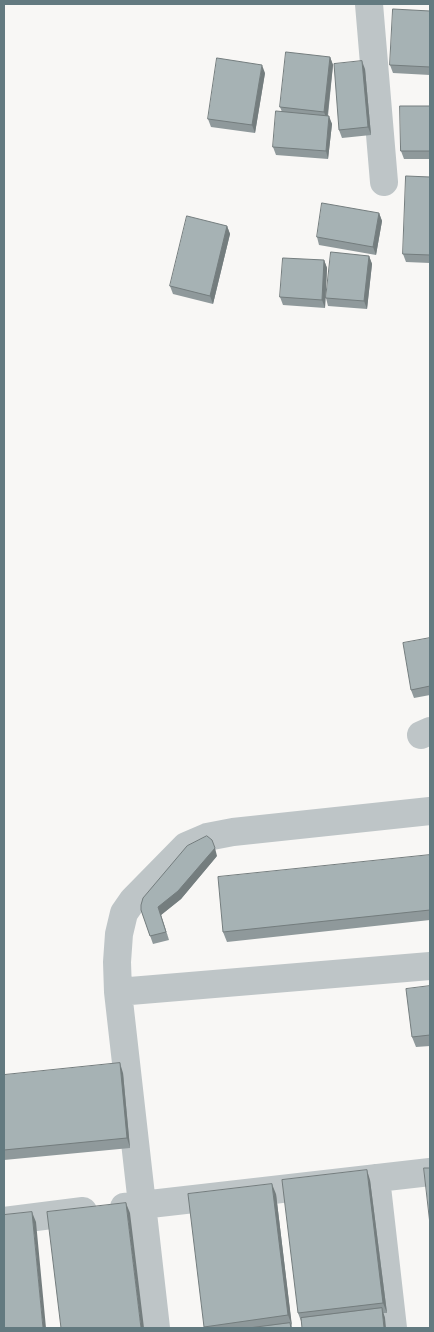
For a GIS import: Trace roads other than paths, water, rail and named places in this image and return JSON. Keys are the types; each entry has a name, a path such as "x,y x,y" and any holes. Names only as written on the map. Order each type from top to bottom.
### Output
{"street":[{"path":"370,4 384,182"},
{"path":"156,1328 118,992 117,962 119,934 124,914 132,900 186,846 207,837 233,832 430,811"},
{"path":"118,992 430,966"},
{"path":"4,1220 430,1172"},
{"path":"376,1178 393,1328"}]}
